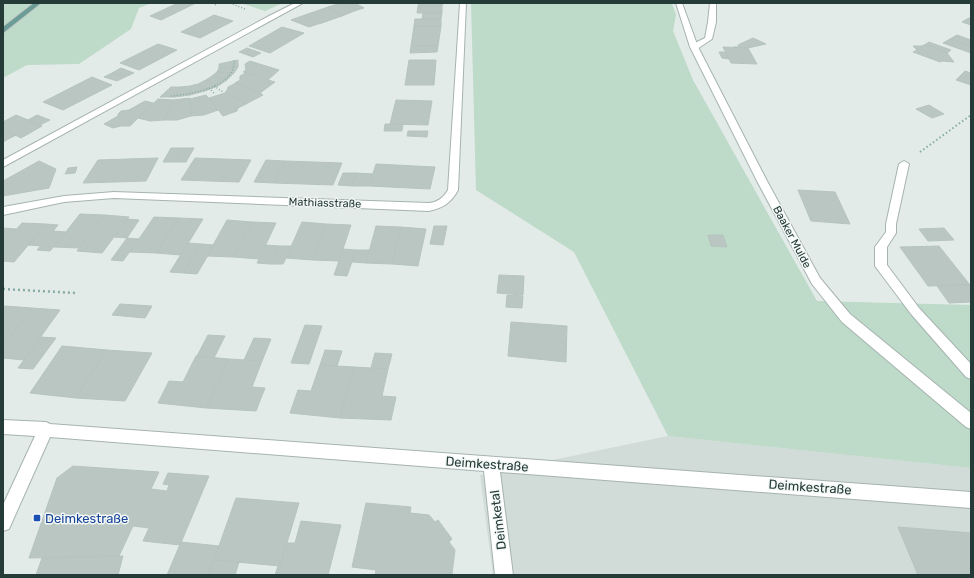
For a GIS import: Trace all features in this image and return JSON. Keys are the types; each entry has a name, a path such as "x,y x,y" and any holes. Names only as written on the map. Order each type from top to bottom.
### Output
{"main road":[{"path":"3,31 38,3"}],"street":[{"path":"3,164 271,17 300,3"},
{"name":"Mathiasstraße","path":"3,211 64,199 114,195 429,206 440,205 447,200 453,190 463,3"},
{"name":"Baaker Mulde","path":"679,3 694,47 762,181 816,281 846,318 971,422"},
{"path":"694,47 708,40 712,22 713,3"},
{"path":"904,164 891,233 881,247 881,266 915,312 971,373"},
{"name":"Deimkestraße","path":"3,426 971,500"},
{"path":"3,523 46,429"},
{"name":"Deimketal","path":"491,464 504,575"}],"path":[{"path":"214,5 218,3"},
{"path":"236,5 242,3"},
{"path":"132,93 178,96 209,88 232,73 235,66 234,60"},
{"path":"214,86 223,92"},
{"path":"209,88 215,94"},
{"path":"915,156 971,115"},
{"path":"3,289 76,293"}],"shaded area":[{"path":"668,436 971,468 971,575 493,575 480,475"}],"green space":[{"path":"3,3 152,3 139,8 131,29 79,64 27,65 3,78"},
{"path":"240,3 283,3 265,11"},
{"path":"471,3 672,3 676,15 673,31 693,80 817,301 971,305 971,468 668,436 574,252 476,190"}],"building":[{"path":"178,3 196,3 161,20 150,16"},
{"path":"344,3 357,10 342,16 328,7"},
{"path":"344,3 355,3 364,8 357,10"},
{"path":"419,3 443,3 442,6 418,6"},
{"path":"418,6 442,6 442,13 417,13"},
{"path":"328,7 342,16 319,24 305,15"},
{"path":"423,13 442,13 441,19 422,19"},
{"path":"214,15 233,21 200,38 181,32"},
{"path":"305,15 318,24 309,27 291,20"},
{"path":"971,18 971,25 962,22"},
{"path":"415,19 441,19 441,26 414,26"},
{"path":"414,26 441,26 438,46 411,46"},
{"path":"282,27 304,33 270,53 249,46"},
{"path":"957,35 971,40 971,47 950,39"},
{"path":"753,38 766,44 748,48 734,47 739,47 738,45"},
{"path":"950,39 971,47 971,53 943,43"},
{"path":"929,42 951,50 947,53 926,44"},
{"path":"158,44 177,50 139,70 120,63"},
{"path":"926,44 947,53 954,62 940,62 913,52 917,50 913,46 922,46"},
{"path":"411,46 438,46 437,52 410,53"},
{"path":"723,47 748,48 757,64 731,63"},
{"path":"247,48 261,53 253,57 239,52"},
{"path":"719,52 726,52 729,59 722,58"},
{"path":"238,60 238,67 219,68 219,64"},
{"path":"409,60 436,60 434,85 405,85"},
{"path":"250,61 279,70 268,80 243,72 246,70 245,64"},
{"path":"238,67 234,73 217,72 219,68"},
{"path":"121,68 134,73 125,77 112,73"},
{"path":"965,71 971,73 971,85 956,80"},
{"path":"217,72 234,73 227,80 212,76"},
{"path":"112,73 125,77 117,81 104,77"},
{"path":"246,73 275,82 260,93 235,83 240,80 240,76"},
{"path":"212,76 227,80 218,86 206,80"},
{"path":"92,77 112,85 63,110 43,102"},
{"path":"206,80 218,86 205,91 198,84"},
{"path":"236,83 263,95 246,104 225,92 227,91 228,87"},
{"path":"198,84 205,91 190,95 190,86"},
{"path":"190,86 190,95 175,97 180,87"},
{"path":"171,87 180,87 175,97 160,97"},
{"path":"225,93 246,104 238,108 237,111 223,116 209,98"},
{"path":"206,95 218,110 204,115 191,116 190,99"},
{"path":"190,98 191,116 177,120 164,120 173,100"},
{"path":"158,99 173,100 164,120 150,121 138,118"},
{"path":"396,100 432,101 428,125 390,124"},
{"path":"145,101 153,103 130,126 113,128 104,124 118,116 121,111 129,110"},
{"path":"929,105 944,114 932,118 916,109"},
{"path":"16,115 42,126 21,138 3,129 3,122"},
{"path":"37,115 50,120 40,125 28,120"},
{"path":"385,124 403,124 402,131 384,131"},
{"path":"3,129 16,135 3,142"},
{"path":"408,131 428,131 427,137 407,136"},
{"path":"171,148 182,148 174,162 163,162"},
{"path":"182,148 194,148 186,162 174,162"},
{"path":"158,158 146,181 83,183 98,160"},
{"path":"195,158 251,160 239,182 181,180"},
{"path":"266,160 285,161 274,183 254,182"},
{"path":"39,161 56,169 49,188 3,196 3,181"},
{"path":"285,161 342,163 333,185 274,183"},
{"path":"376,164 435,167 430,189 369,186"},
{"path":"77,167 75,173 65,174 68,168"},
{"path":"343,173 356,173 352,186 338,185"},
{"path":"356,173 373,174 369,186 352,186"},
{"path":"798,190 835,192 850,224 811,221"},
{"path":"80,214 105,215 79,248 54,247"},
{"path":"105,215 129,217 102,253 77,251"},
{"path":"154,217 179,218 156,253 130,252"},
{"path":"179,218 203,219 181,255 156,253"},
{"path":"127,219 139,220 127,238 114,237"},
{"path":"227,220 252,222 233,257 207,256"},
{"path":"252,222 276,223 259,259 233,257"},
{"path":"302,222 326,224 313,260 286,258"},
{"path":"22,223 46,224 14,262 3,261 3,244"},
{"path":"46,224 58,225 41,246 28,245"},
{"path":"326,224 351,225 339,261 313,260"},
{"path":"376,226 401,227 392,264 366,263"},
{"path":"434,226 447,226 443,245 430,244"},
{"path":"401,227 426,229 418,266 392,264"},
{"path":"3,228 16,229 3,244"},
{"path":"944,228 954,240 928,241 919,229"},
{"path":"53,231 66,232 50,251 37,250"},
{"path":"708,235 723,235 727,247 711,246"},
{"path":"127,238 139,239 123,261 111,260"},
{"path":"188,243 201,244 184,273 170,272"},
{"path":"201,244 214,245 197,274 184,273"},
{"path":"266,245 279,246 270,264 257,263"},
{"path":"279,246 292,246 283,264 270,264"},
{"path":"939,246 970,285 928,286 900,247"},
{"path":"343,249 356,250 347,276 334,275"},
{"path":"356,250 369,250 366,263 352,262"},
{"path":"499,275 524,276 523,295 497,293"},
{"path":"970,285 971,302 949,303 937,286"},
{"path":"507,295 523,296 522,308 506,307"},
{"path":"120,304 152,306 145,318 112,315"},
{"path":"5,306 32,308 3,346 3,308"},
{"path":"32,308 60,310 24,360 3,358 3,346"},
{"path":"511,322 567,326 566,362 508,356"},
{"path":"305,325 322,326 309,364 291,363"},
{"path":"208,335 225,336 214,358 197,356"},
{"path":"41,337 56,338 33,369 18,368"},
{"path":"254,338 271,339 262,361 244,360"},
{"path":"62,346 107,350 76,398 30,393"},
{"path":"107,350 152,353 125,401 76,398"},
{"path":"325,350 342,351 337,366 320,365"},
{"path":"375,353 392,354 388,369 371,368"},
{"path":"196,356 229,359 206,408 158,403 169,381 183,382"},
{"path":"229,359 262,361 252,387 265,388 256,411 206,408"},
{"path":"320,365 354,367 340,418 290,413 298,390 311,391"},
{"path":"354,367 388,369 382,396 396,397 391,420 340,418"},
{"path":"73,466 159,472 151,489 167,491 169,485 163,484 168,473 209,476 180,545 143,541 149,528 133,526 119,556 29,558 57,478"},
{"path":"236,498 299,503 280,566 214,560"},
{"path":"366,503 411,507 410,513 429,515 435,522 438,520 452,539 449,542 455,550 452,574 459,575 375,575 376,570 352,567"},
{"path":"301,521 341,525 328,575 275,575 278,566 280,566 287,543 295,543"},
{"path":"898,527 971,533 971,575 918,575"},
{"path":"181,542 219,546 208,575 167,575"},
{"path":"123,556 118,575 36,575 42,558"},
{"path":"214,560 239,562 235,575 208,575"}],"place":[{"name":"Deimkestraße","path":"37,518"}]}
